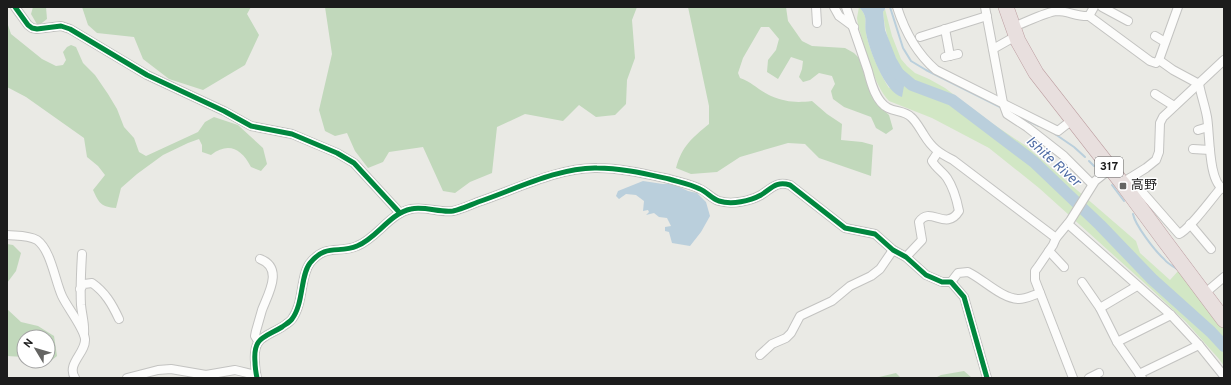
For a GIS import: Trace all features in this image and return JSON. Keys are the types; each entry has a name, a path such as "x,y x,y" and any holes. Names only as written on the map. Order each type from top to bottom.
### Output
{"highway":[{"name":"317","path":"1006,7 1014,32 1036,74 1110,169 1126,180 1204,294 1224,320"}],"street":[{"path":"15,7 28,26 32,28 37,29 61,26 70,29 147,75 224,111 251,126 292,134 346,157 354,163 400,213"},
{"path":"816,7 817,23"},
{"path":"834,7 839,16 854,28"},
{"path":"846,7 870,81 879,98 888,108 911,116 926,138 938,152 954,160 1056,238"},
{"path":"897,7 910,38 925,61 936,70 1058,131 1072,120"},
{"path":"986,7 1003,103 1007,114 1027,127 1064,156 1092,184"},
{"path":"1089,16 1094,7"},
{"path":"1102,7 1128,21"},
{"path":"993,50 1014,32 1046,13 1058,11 1089,16 1150,61 1156,63 1159,60 1178,7"},
{"path":"920,37 987,16"},
{"path":"945,29 951,56"},
{"path":"1155,36 1165,42"},
{"path":"1159,60 1173,70 1199,84 1208,127 1211,160 1216,180 1223,186 1180,234 1126,180 1156,160 1159,152 1160,123 1163,117 1174,106 1199,84 1224,60"},
{"path":"1155,94 1174,106"},
{"path":"1198,130 1208,127"},
{"path":"1193,149 1210,150"},
{"path":"906,257 922,240 919,222 922,218 926,216 950,220 955,218 959,211 958,203 948,179 932,161 938,152"},
{"path":"127,378 153,371 171,369 206,375 235,370 257,377 254,352 258,341 291,321 298,311 306,272 309,264 318,255 330,249 346,249 358,246 400,213 411,209 453,211 552,176 584,168 599,168 629,170 685,184 701,189 719,201 735,202 752,199 778,184 784,183 790,185 845,228 875,234 893,250 906,257 926,275 934,280 951,282 964,297 987,378"},
{"path":"1073,378 1035,280 1035,275 1038,267 1056,238 1069,222 1094,181 1110,169"},
{"path":"1069,222 1137,286 1171,315 1199,345 1224,377"},
{"path":"1190,224 1212,248"},
{"path":"7,236 30,237 38,241 46,250 62,296 84,334"},
{"path":"760,355 772,344 786,338 791,333 800,316 832,301 850,286 871,276 880,269 893,250"},
{"path":"1049,251 1064,267"},
{"path":"75,378 72,368 85,346 85,326 81,310 80,288 82,254"},
{"path":"258,341 255,336 256,331 273,279 272,269 266,261 260,258"},
{"path":"951,282 958,273 968,272 1011,298 1027,298 1040,293"},
{"path":"1204,294 1224,277"},
{"path":"1082,282 1100,308 1117,342 1140,376 1199,345"},
{"path":"80,288 84,284 92,283 101,290 111,303 119,319"},
{"path":"1100,308 1137,286"},
{"path":"1117,342 1171,315"},
{"path":"1089,378 1099,373"}],"green space":[{"path":"33,7 46,7 47,19 38,26 31,14"},
{"path":"82,7 251,7 247,14 259,35 245,65 203,90 169,79 143,59 134,37 97,33 88,25"},
{"path":"325,7 637,7 632,20 635,58 627,80 626,104 615,115 596,117 579,105 563,121 525,114 497,127 492,173 470,182 455,193 443,191 423,147 389,152 383,162 368,168 355,151 347,133 335,136 325,131 319,110 332,54"},
{"path":"688,7 786,7 788,21 802,41 812,46 845,48 854,53 862,61 868,86 877,104 889,115 893,129 886,134 876,128 871,117 844,107 833,99 831,91 835,84 832,76 819,73 810,80 803,82 799,77 803,61 791,57 778,79 767,72 768,60 776,50 779,39 769,27 761,27 743,58 738,73 740,78 749,82 763,92 781,100 791,102 812,101 842,124 841,140 862,142 873,145 871,176 819,158 805,144 788,143 740,157 717,172 691,174 676,168 678,160 688,143 709,124 709,106"},
{"path":"859,7 865,17 867,39 872,54 889,88 906,75 893,53 887,37 883,12 885,9 892,36 901,59 907,66 915,73 945,88 993,124 1026,146 1136,241 1140,253 1170,280 1179,270 1224,329 1224,366 1186,322 1150,288 1039,188 989,148 932,118 889,101 878,85 867,54 858,25 857,18"},
{"path":"7,22 11,34 42,59 56,66 63,65 66,60 63,52 67,47 71,45 76,47 83,63 95,75 117,109 124,127 134,138 139,152 146,156 198,132 205,122 214,117 238,125 263,148 267,164 261,171 251,167 243,155 234,149 223,149 211,155 202,152 202,145 199,139 163,155 137,174 121,188 116,208 107,207 101,204 93,190 105,175 98,166 87,157 84,138 26,97 7,87"},
{"path":"7,244 13,245 21,253 16,271 7,283"},
{"path":"7,309 21,322 38,326 43,329 16,329 16,357 7,356"},
{"path":"964,371 972,378 935,378 941,375"},
{"path":"896,373 901,378 875,378"}],"water":[{"path":"859,7 885,7 883,12 885,30 896,58 906,75 902,97 890,88 879,70 866,33 866,20"},
{"path":"643,181 663,184 671,183 688,191 697,193 706,202 710,216 701,232 690,246 672,243 669,232 665,231 665,227 671,226 667,218 659,217 654,213 646,215 649,212 648,210 643,211 644,201 636,195 626,194 619,199 616,196 618,191"}],"waterway":[{"path":"890,7 903,48 911,61 1002,108"},
{"name":"Ishite River","path":"893,69 912,85 952,100 1034,162 1100,225 1152,279 1211,332 1224,346"},
{"path":"1012,113 1039,126"},
{"path":"1055,134 1074,147 1085,157"},
{"path":"1089,161 1094,166"},
{"path":"1112,185 1124,201"},
{"path":"1133,214 1137,225 1151,244 1171,266 1177,269"}],"cycle path":[{"path":"15,7 28,25 32,28 37,29 61,26 70,29 147,75 224,111 251,126 292,134 337,153 354,163 400,213"},
{"path":"257,378 255,354 258,343 265,336 282,327 292,319 296,313 307,268 310,263 322,253 350,248 364,243 396,215 403,211 416,208 453,211 552,175 567,171 597,168 624,170 669,179 696,187 703,190 716,200 730,203 752,199 781,184 790,185 845,228 875,234 893,250 906,257 926,275 942,282 951,282 964,297 987,378"}],"place":[{"name":"高野","path":"1123,186"}]}
